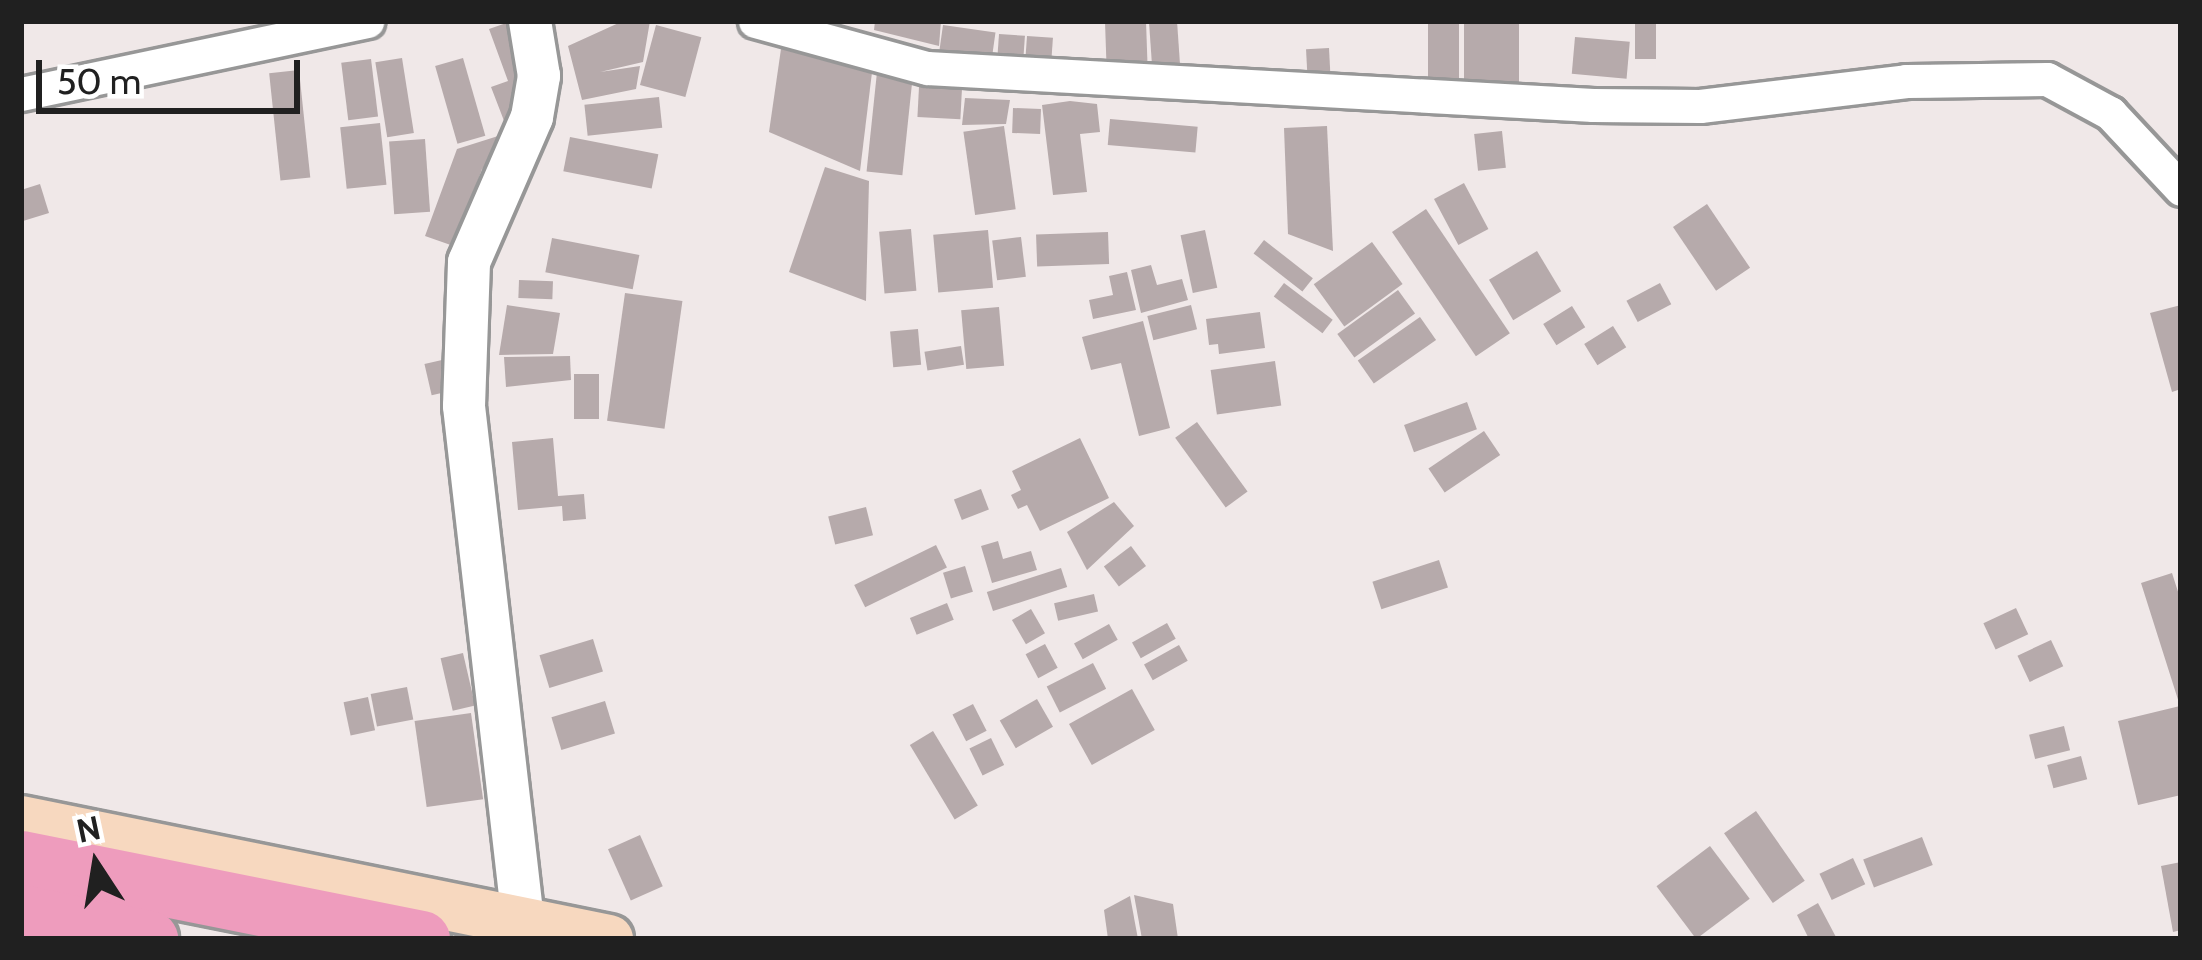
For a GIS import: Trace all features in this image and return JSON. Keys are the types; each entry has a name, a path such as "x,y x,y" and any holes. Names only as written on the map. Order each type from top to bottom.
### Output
{"highway":[{"path":"21,859 421,939"},
{"path":"21,913 149,939"}],"main road":[{"path":"21,820 609,939"}],"street":[{"path":"21,94 367,21"},
{"path":"523,920 464,406 469,262 532,117 539,76 530,21"},
{"path":"755,21 927,68 1593,105 1700,106 1906,81 2047,79 2110,113 2181,190"}],"building":[{"path":"512,21 545,112 506,126 491,87 508,81 489,29"},
{"path":"623,21 650,21 643,62 600,72 640,66 636,89 582,100 568,46"},
{"path":"875,21 941,21 939,46 874,30"},
{"path":"1146,21 1148,71 1107,72 1105,22"},
{"path":"1177,21 1180,68 1152,70 1149,23"},
{"path":"1428,21 1459,21 1459,88 1428,88"},
{"path":"1464,21 1519,21 1519,89 1464,89"},
{"path":"1635,21 1656,21 1656,59 1635,59"},
{"path":"656,25 701,37 685,97 640,85"},
{"path":"943,25 995,32 991,62 939,55"},
{"path":"999,34 1025,36 1023,66 997,64"},
{"path":"1027,36 1053,38 1051,67 1025,65"},
{"path":"1575,37 1630,42 1627,79 1572,74"},
{"path":"782,42 873,64 860,171 769,132"},
{"path":"1329,48 1331,82 1308,83 1306,49"},
{"path":"402,58 414,133 387,137 375,62"},
{"path":"463,58 485,136 457,144 435,66"},
{"path":"371,59 378,117 348,120 341,63"},
{"path":"299,70 310,177 280,181 269,73"},
{"path":"877,72 913,76 902,175 867,171"},
{"path":"919,87 962,89 960,119 917,117"},
{"path":"659,97 662,128 588,136 584,105"},
{"path":"965,98 1010,100 1006,124 962,125"},
{"path":"1097,104 1100,132 1080,134 1087,192 1053,195 1042,105"},
{"path":"1013,108 1041,109 1040,134 1012,133"},
{"path":"1110,119 1198,127 1195,153 1108,145"},
{"path":"380,123 386,185 347,189 340,127"},
{"path":"533,125 528,151 482,169 472,197 501,207 482,256 425,236 457,149"},
{"path":"1004,126 1016,209 975,215 963,132"},
{"path":"1327,126 1333,251 1288,234 1284,128"},
{"path":"1502,131 1506,168 1478,171 1474,134"},
{"path":"570,137 658,154 652,189 563,171"},
{"path":"425,139 430,212 394,214 389,142"},
{"path":"825,167 869,181 866,301 789,272"},
{"path":"1464,183 1488,229 1458,245 1434,199"},
{"path":"40,184 49,213 23,221 21,190"},
{"path":"1707,204 1750,268 1716,291 1673,227"},
{"path":"1426,209 1510,333 1476,356 1392,232"},
{"path":"911,229 916,291 885,294 879,232"},
{"path":"988,230 993,288 938,293 933,235"},
{"path":"1205,230 1217,288 1193,293 1181,235"},
{"path":"1108,232 1109,264 1037,266 1036,235"},
{"path":"1021,237 1026,277 997,280 992,241"},
{"path":"552,238 639,255 633,289 545,272"},
{"path":"1264,240 1313,278 1302,292 1254,253"},
{"path":"1372,242 1403,284 1344,326 1314,284"},
{"path":"1537,251 1561,291 1513,320 1489,280"},
{"path":"1151,265 1157,285 1182,279 1188,300 1141,313 1131,270"},
{"path":"1127,272 1136,310 1093,319 1089,300 1113,295 1109,276"},
{"path":"519,280 553,281 552,299 518,298"},
{"path":"1284,283 1333,320 1322,333 1274,297"},
{"path":"1660,283 1671,304 1638,322 1626,301"},
{"path":"1398,290 1415,313 1354,358 1337,334"},
{"path":"625,293 682,301 664,429 607,421"},
{"path":"507,305 560,313 553,354 499,355"},
{"path":"1191,305 1197,329 1153,340 1147,316"},
{"path":"2181,305 2181,389 2172,392 2150,313"},
{"path":"1572,306 1585,327 1556,345 1543,324"},
{"path":"999,307 1004,366 966,369 961,310"},
{"path":"1260,312 1265,348 1219,354 1218,344 1209,345 1206,319"},
{"path":"1420,317 1436,340 1374,384 1358,361"},
{"path":"1143,321 1170,428 1139,436 1121,363 1091,370 1082,337"},
{"path":"1613,326 1626,347 1597,365 1584,344"},
{"path":"918,329 921,365 893,367 890,331"},
{"path":"961,346 964,365 927,371 924,352"},
{"path":"570,356 571,380 506,387 504,357"},
{"path":"442,360 449,391 432,395 424,364"},
{"path":"1275,361 1281,406 1217,415 1211,370"},
{"path":"574,374 599,374 599,419 574,419"},
{"path":"1467,402 1477,429 1414,452 1404,425"},
{"path":"1197,422 1248,492 1226,507 1175,438"},
{"path":"1484,431 1500,455 1445,493 1428,468"},
{"path":"553,438 558,496 584,494 586,519 563,521 562,506 518,510 512,442"},
{"path":"1080,438 1109,498 1040,531 1027,505 1018,509 1011,495 1021,490 1012,471"},
{"path":"981,489 989,510 962,520 954,499"},
{"path":"1114,502 1134,526 1087,570 1067,532"},
{"path":"866,507 873,535 835,545 828,516"},
{"path":"998,541 1003,559 1031,551 1037,570 992,583 981,546"},
{"path":"936,545 947,567 865,607 854,585"},
{"path":"1131,546 1146,566 1119,586 1104,566"},
{"path":"1439,560 1448,588 1381,609 1372,582"},
{"path":"965,566 973,592 951,599 943,573"},
{"path":"1061,568 1067,587 993,611 987,592"},
{"path":"2172,573 2181,601 2181,795 2138,805 2118,721 2180,706 2141,583"},
{"path":"1094,594 1098,612 1058,621 1054,603"},
{"path":"947,603 954,620 917,635 910,618"},
{"path":"2016,608 2028,634 1996,649 1983,623"},
{"path":"1031,609 1045,633 1026,644 1012,620"},
{"path":"1167,623 1176,639 1141,658 1132,642"},
{"path":"1109,624 1118,640 1083,659 1074,643"},
{"path":"593,639 603,672 549,688 539,655"},
{"path":"2051,640 2063,666 2030,682 2017,656"},
{"path":"1045,644 1058,668 1038,678 1026,654"},
{"path":"1179,645 1188,661 1153,680 1144,664"},
{"path":"463,653 475,706 453,711 441,658"},
{"path":"1093,663 1106,689 1060,712 1047,687"},
{"path":"407,687 413,719 377,726 371,694"},
{"path":"1132,689 1155,730 1092,765 1069,724"},
{"path":"368,697 375,730 351,735 344,702"},
{"path":"1037,699 1053,727 1016,748 1000,720"},
{"path":"605,701 615,734 561,750 551,717"},
{"path":"973,704 987,731 966,741 953,714"},
{"path":"471,713 483,799 427,807 415,721"},
{"path":"2064,726 2070,750 2035,759 2029,735"},
{"path":"933,731 978,806 955,819 910,745"},
{"path":"991,738 1004,765 983,775 969,749"},
{"path":"2081,756 2087,779 2053,788 2047,765"},
{"path":"1756,811 1805,881 1773,903 1724,833"},
{"path":"640,835 663,886 631,900 608,849"},
{"path":"1922,837 1933,865 1874,888 1863,860"},
{"path":"1710,846 1750,899 1696,939 1656,886"},
{"path":"1853,858 1865,884 1832,900 1819,874"},
{"path":"2181,862 2181,930 2173,932 2161,866"},
{"path":"1134,895 1173,904 1178,939 1142,939"},
{"path":"1130,896 1138,939 1108,939 1104,910"},
{"path":"1818,903 1837,939 1809,939 1797,915"}]}
